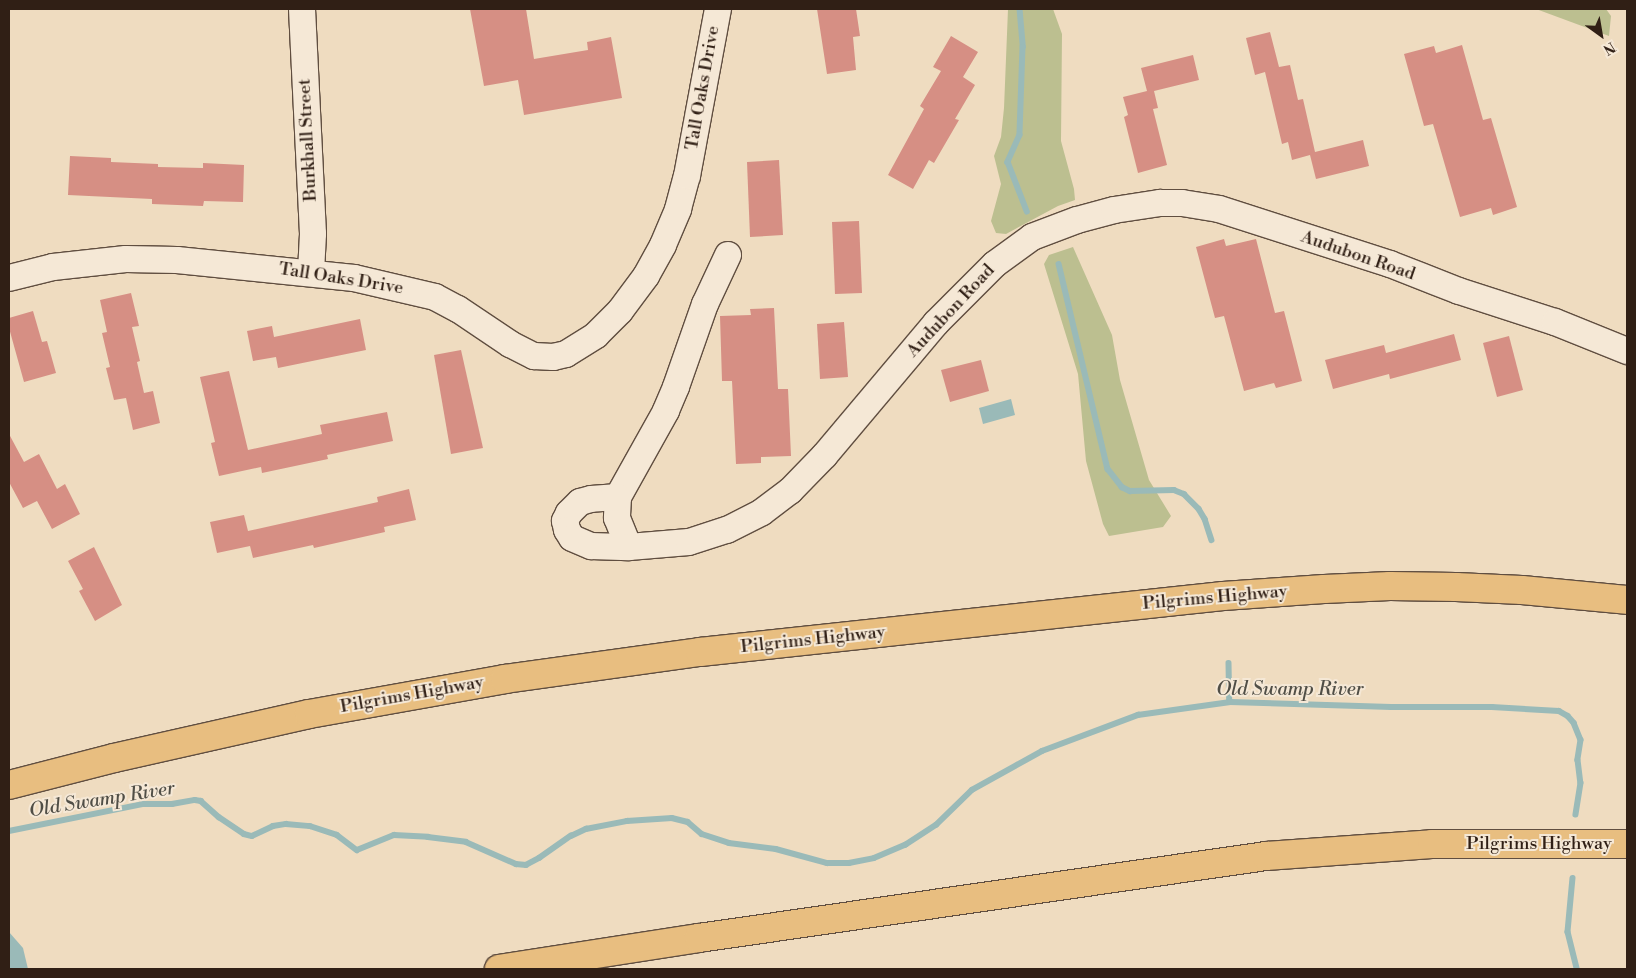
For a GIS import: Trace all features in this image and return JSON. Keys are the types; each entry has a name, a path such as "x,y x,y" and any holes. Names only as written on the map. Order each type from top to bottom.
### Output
{"highway":[{"name":"Pilgrims Highway","path":"9,785 179,742 364,704 560,670 700,652 1223,596 1324,588 1456,587 1522,590 1627,600"},
{"name":"Pilgrims Highway","path":"499,969 806,922 1266,856 1432,844 1627,844"}],"street":[{"name":"Burkhall Street","path":"302,9 313,234 311,272"},
{"name":"Tall Oaks Drive","path":"9,278 54,267 126,259 177,260 311,272 383,283 434,297 458,309 522,352 534,356 553,358 579,347 596,335 620,311 646,276 678,209 687,176 718,9"},
{"name":"Audubon Road","path":"618,497 591,499 580,502 568,513 565,522 572,538 591,546 629,547 689,542 727,530 762,512 790,491 825,455 936,324 995,264 1032,237 1076,220 1114,210 1160,203 1182,203 1232,213 1390,264 1459,291 1555,322 1627,351"},
{"path":"629,547 617,518 618,497 666,411 705,304 728,255"}],"green space":[{"path":"1008,9 1053,9 1062,34 1061,141 1074,189 1075,200 1058,206 1006,234 996,233 991,221 1001,184 994,156 1001,137 1004,108"},
{"path":"1536,9 1606,9 1611,16 1609,36"},
{"path":"1073,247 1112,335 1120,380 1149,480 1171,516 1163,527 1109,536 1103,524 1086,461 1078,374 1044,264 1049,255"}],"water":[{"path":"1011,399 1015,415 983,424 979,408"},
{"path":"9,932 23,948 28,969 9,969"}],"building":[{"path":"470,9 526,9 534,59 588,50 587,42 611,37 622,98 524,115 518,80 484,86"},
{"path":"817,9 856,9 860,36 853,37 856,70 827,74"},
{"path":"1270,32 1279,67 1290,65 1298,100 1303,99 1315,152 1363,140 1369,166 1316,179 1310,155 1292,160 1288,142 1282,144 1265,72 1255,75 1246,38"},
{"path":"951,36 978,52 963,77 975,85 955,119 959,120 934,163 929,160 913,189 888,175 924,109 920,106 941,71 933,67"},
{"path":"1462,45 1483,120 1491,118 1517,207 1493,215 1491,208 1460,217 1433,124 1424,126 1404,54 1434,46 1436,53"},
{"path":"1193,55 1199,80 1154,91 1158,108 1153,109 1167,165 1138,173 1124,117 1128,115 1123,97 1147,91 1141,68"},
{"path":"70,156 111,158 111,162 158,164 158,167 203,168 203,163 244,165 243,202 204,201 203,206 152,204 152,199 68,195"},
{"path":"779,160 783,235 750,237 747,162"},
{"path":"859,221 862,293 835,294 832,222"},
{"path":"1224,239 1226,246 1256,239 1275,313 1284,311 1302,381 1276,388 1274,383 1244,391 1224,316 1215,318 1196,247"},
{"path":"131,293 139,326 132,327 140,361 137,362 144,393 153,391 160,423 133,430 126,398 114,400 106,368 110,367 102,333 107,332 100,300"},
{"path":"774,308 778,389 788,389 791,456 761,457 761,463 736,464 732,381 722,381 720,316 751,315 750,309"},
{"path":"33,311 42,342 47,341 56,373 24,382 9,328 9,318"},
{"path":"360,319 366,350 278,368 276,357 253,361 247,331 272,326 274,337"},
{"path":"844,322 848,377 820,379 817,324"},
{"path":"1454,334 1461,360 1390,379 1389,374 1333,389 1325,360 1384,345 1386,353"},
{"path":"1509,336 1523,390 1497,397 1483,343"},
{"path":"461,350 483,448 451,454 434,355"},
{"path":"981,360 989,391 950,402 941,370"},
{"path":"229,371 248,450 322,434 320,425 387,412 393,441 327,455 328,459 262,473 261,467 219,476 211,443 215,442 200,377"},
{"path":"9,434 24,462 39,454 57,489 65,484 80,514 52,529 37,501 23,508 9,482"},
{"path":"409,489 416,520 384,527 385,532 314,548 313,545 253,558 250,546 217,553 210,522 244,515 248,531 378,502 377,497"},
{"path":"94,547 122,605 95,621 79,591 83,589 68,561"}],"waterway":[{"path":"1020,9 1023,47 1020,135 1008,162 1027,211"},
{"path":"1059,264 1108,469 1122,487 1130,491 1174,490 1184,494 1199,509 1205,519 1212,540"},
{"path":"1229,663 1230,702"},
{"name":"Old Swamp River","path":"9,831 143,804 172,804 195,800 201,801 219,817 244,834 252,836 273,826 286,824 310,826 337,835 357,850 394,835 428,837 466,842 516,864 526,865 571,836 586,829 627,821 672,818 688,822 702,834 729,843 776,849 827,863 849,863 874,858 905,845 936,825 972,790 1042,751 1138,715 1230,702 1391,707 1492,707 1559,711 1568,716 1574,723 1581,740 1578,760 1581,783 1576,815"},
{"name":"Old Swamp River","path":"1573,878 1568,932 1577,969"}]}
